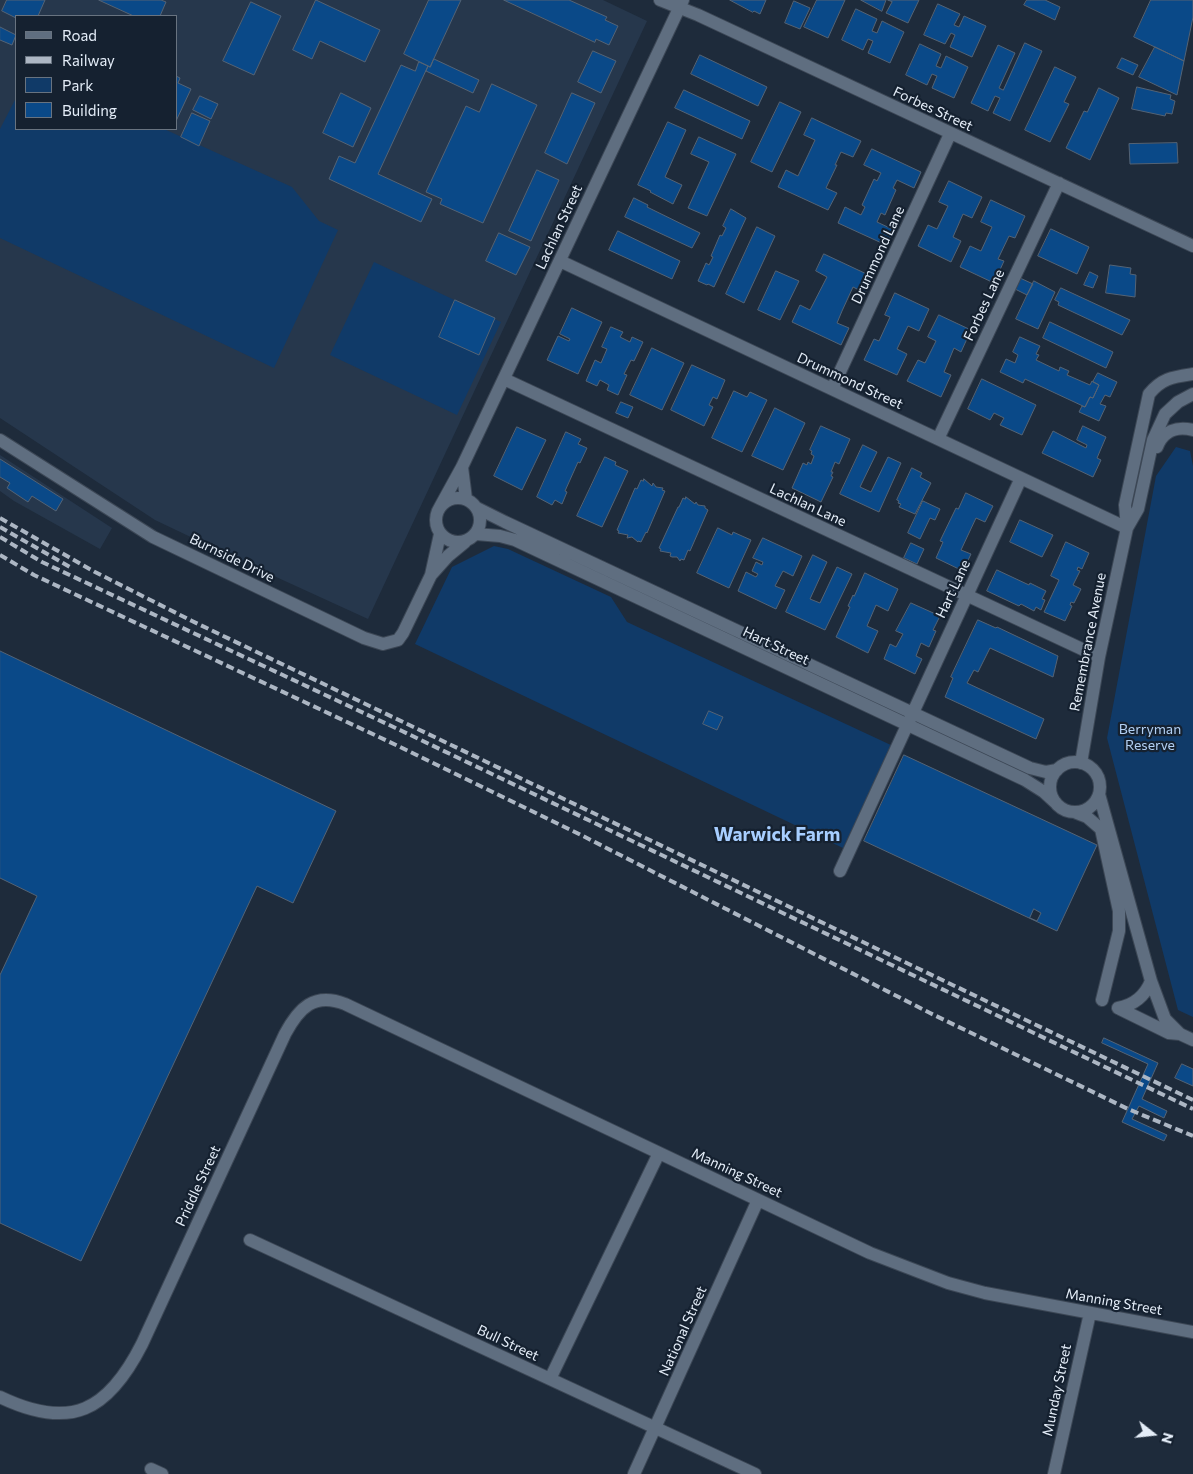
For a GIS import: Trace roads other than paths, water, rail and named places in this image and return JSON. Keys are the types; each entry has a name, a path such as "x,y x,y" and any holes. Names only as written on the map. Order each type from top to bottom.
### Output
{"street":[{"name":"Forbes Street","path":"660,0 681,4 950,134 1193,246"},
{"name":"Lachlan Street","path":"462,467 681,4"},
{"name":"Drummond Lane","path":"832,389 950,134"},
{"name":"Forbes Lane","path":"938,439 1058,183"},
{"name":"Drummond Street","path":"560,260 1127,528"},
{"name":"Remembrance Avenue","path":"1080,762 1099,657 1127,528 1125,505 1149,394 1165,379 1193,374"},
{"name":"Lachlan Lane","path":"504,379 1099,657"},
{"name":"Remembrance Avenue","path":"1127,528 1138,509 1153,440 1160,421 1171,407 1193,394"},
{"name":"Remembrance Avenue","path":"1145,477 1160,439 1164,434 1176,430 1193,430"},
{"name":"Burnside Drive","path":"0,440 153,537 373,642 383,644 398,640 431,575 440,534"},
{"path":"462,467 466,499"},
{"path":"440,507 452,499 466,499 472,502 481,515 481,522 476,534 465,542 451,542 440,534 436,520 440,507 462,467"},
{"name":"Hart Lane","path":"840,871 1021,478"},
{"name":"Hart Street","path":"477,508 1030,768 1046,772 1057,770"},
{"name":"Hart Street","path":"476,534 500,536 515,540 1025,780 1044,792 1056,803"},
{"name":"Burnside Drive","path":"431,575 448,556 465,542"},
{"path":"1074,812 1090,807 1096,801 1100,786 1094,771 1080,762 1068,763 1057,770 1050,783 1052,797 1056,803 1067,811 1087,817 1101,829 1119,912 1119,931 1102,1000"},
{"path":"1099,794 1151,981 1164,1019 1180,1034 1193,1040"},
{"path":"1151,981 1140,999 1128,1006 1118,1008 1169,1033 1180,1034"},
{"name":"Manning Street","path":"292,1020 301,1009 312,1003 334,1000 870,1253 948,1284 985,1293 1193,1332"},
{"name":"Priddle Street","path":"0,1397 25,1408 45,1413 66,1414 84,1410 104,1398 118,1384 131,1366 292,1020"},
{"path":"550,1379 660,1153"},
{"name":"National Street","path":"634,1474 758,1200"},
{"name":"Bull Street","path":"250,1240 755,1474"},
{"name":"Munday Street","path":"1054,1474 1090,1313"}],"railway":[{"path":"0,518 95,572 192,621 1193,1100"},
{"path":"0,527 70,567"},
{"path":"0,537 42,562 402,731 1193,1109"},
{"path":"0,555 34,575 396,745 581,835 930,1013 1128,1109 1193,1136"}],"district":[{"name":"Warwick Farm","path":"777,835"}],"park label":[{"name":"Berryman Reserve","path":"1150,738"}]}
